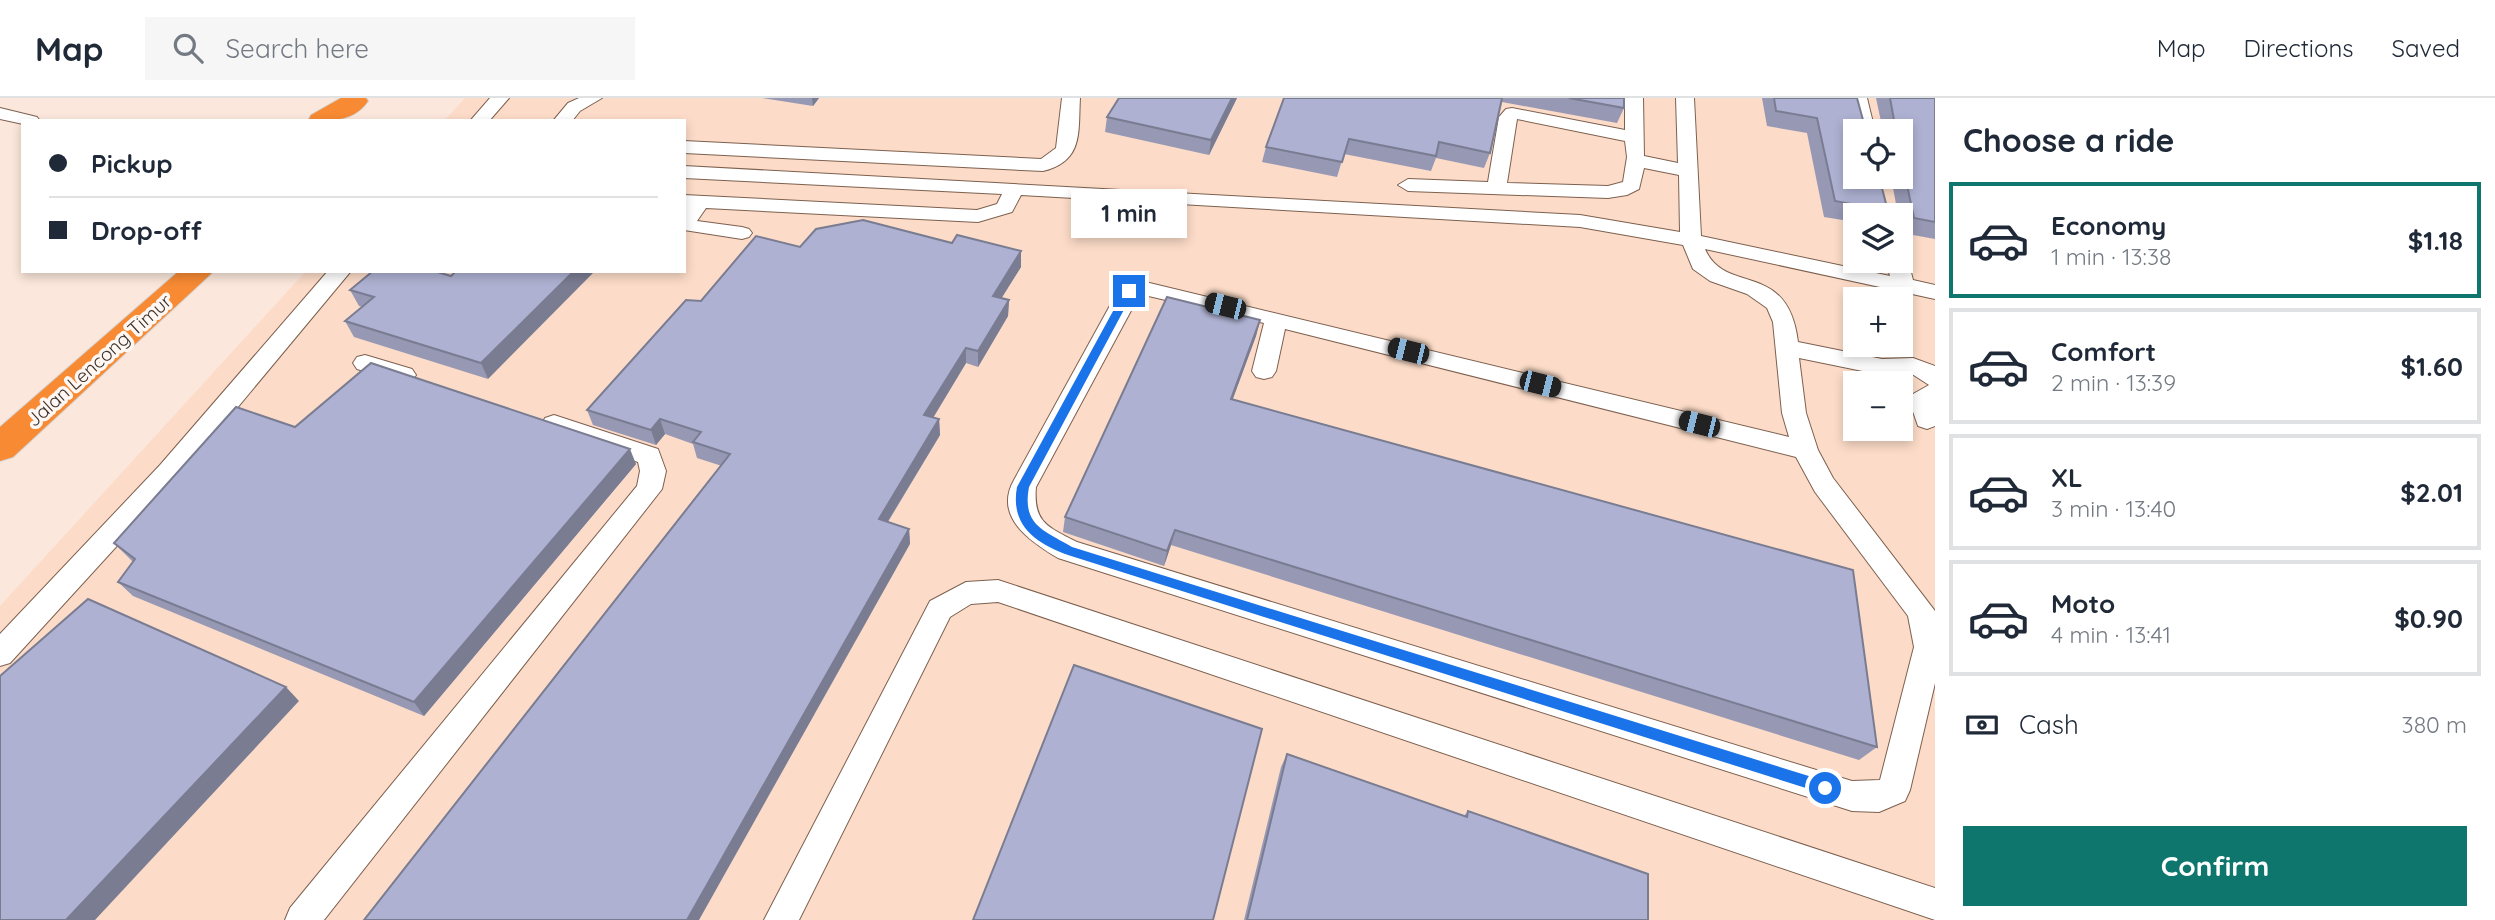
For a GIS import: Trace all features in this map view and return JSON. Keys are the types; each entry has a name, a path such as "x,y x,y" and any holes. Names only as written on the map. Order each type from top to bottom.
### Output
{"highway":[{"path":"328,119 367,107"},
{"path":"339,119 367,107"},
{"name":"Jalan Lencong Timur","path":"0,421 167,273"},
{"name":"Jalan Lencong Timur","path":"0,448 196,273"}],"street":[{"path":"481,119 500,98"},
{"path":"564,119 574,107 593,98"},
{"path":"686,147 1043,165 1057,162 1066,153 1071,98"},
{"path":"1408,186 1620,191 1632,185 1635,160 1634,98"},
{"path":"1685,98 1691,240 1701,264 1708,270 1755,289 1776,304 1784,323 1794,413 1805,450 1824,485 1921,611 1928,632 1928,647 1894,790 1879,797 1852,796 1068,550 1040,534 1026,521 1020,505 1023,487 1129,291 1137,287 1150,288 1805,450"},
{"path":"1858,98 1863,119"},
{"path":"0,113 23,119"},
{"path":"1497,187 1508,117 1512,113 1634,137"},
{"path":"1635,160 1688,171"},
{"path":"686,172 1580,221 1691,240 1935,292"},
{"path":"743,233 691,226 686,222 692,201 978,216 1005,208 1015,188"},
{"path":"0,654 169,472 338,273"},
{"path":"1900,273 1903,285"},
{"path":"1264,371 1276,319"},
{"path":"1786,346 1882,367 1913,366 1923,369 1935,379"},
{"path":"365,363 429,383"},
{"path":"1927,420 1921,400 1923,396 1935,392"},
{"path":"302,920 649,489 653,471 649,456 533,417"},
{"path":"781,920 940,609 966,593 998,591 1935,905"}],"shaded area":[{"path":"465,98 1935,98 1935,920 0,920 0,606 304,273 686,273 686,119 446,119"}],"building":[{"path":"1119,98 1232,98 1211,140 1107,117"},
{"path":"1284,98 1502,98 1490,153 1439,142 1436,156 1349,139 1342,162 1266,147"},
{"path":"1569,98 1624,98 1624,108"},
{"path":"1774,98 1857,98 1863,119 1843,119 1843,189 1882,189 1886,203 1835,201 1817,118 1776,111"},
{"path":"1890,98 1935,98 1935,222 1914,218 1913,203 1908,189 1913,189 1913,119 1894,119"},
{"path":"863,220 952,243 957,235 1021,251 993,296 1009,300 978,351 966,348 924,415 939,419 879,519 909,529 687,920 364,920 730,454 693,442 701,432 660,419 651,430 587,410 686,300 701,301 756,236 800,247 816,229"},
{"path":"371,273 441,273 451,276 454,273 572,273 481,363 345,321 374,297 350,290"},
{"path":"1167,297 1260,320 1231,399 1853,570 1877,747 1175,530 1167,551 1065,517"},
{"path":"371,363 630,449 414,702 118,582 135,559 114,543 236,407 295,427"},
{"path":"88,599 286,687 66,920 0,920 0,676"},
{"path":"1074,665 1262,729 1213,920 973,920"},
{"path":"1287,754 1467,817 1468,811 1648,874 1648,920 1247,920"}],"route":[{"path":"1129,291 1023,487 1020,505 1026,521 1040,534 1068,550 1825,788"}]}
